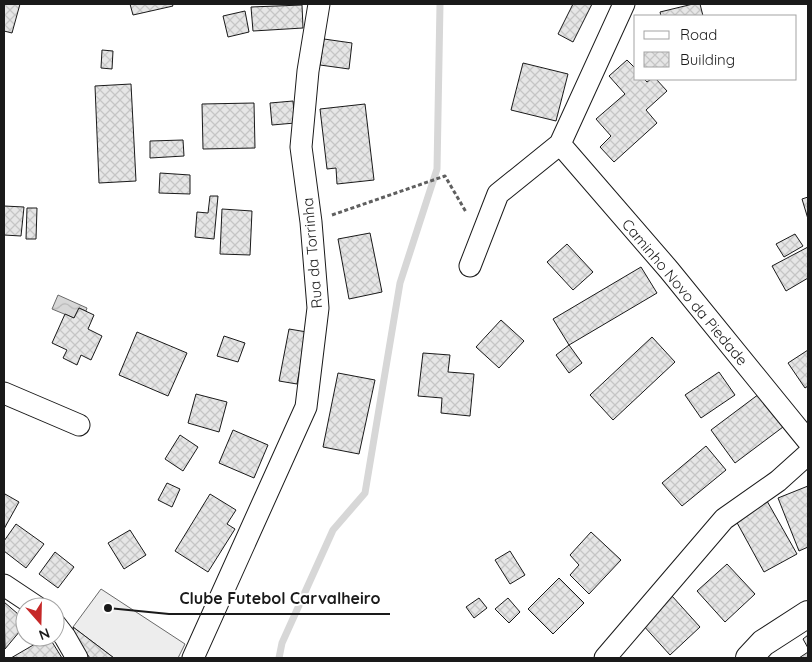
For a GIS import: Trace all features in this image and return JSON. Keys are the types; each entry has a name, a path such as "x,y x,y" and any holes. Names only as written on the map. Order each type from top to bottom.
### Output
{"street":[{"name":"Rua da Torrinha","path":"193,658 306,407 318,308 311,222 301,147 308,71 319,4"},
{"path":"470,266 498,194 560,144 624,4"},
{"name":"Caminho Novo da Piedade","path":"560,144 669,270 808,441"},
{"path":"4,393 79,425"},
{"path":"605,658 724,519 778,481 808,454"},
{"path":"4,585 22,597"},
{"path":"748,658 763,643 808,614"},
{"path":"65,636 77,658"}],"path":[{"path":"311,222 446,176 468,216"}],"shaded area":[{"path":"101,589 185,644 178,658 114,658 73,627"}],"water":[{"path":"58,295 87,308 86,311 79,308 74,318 52,309"}],"building":[{"path":"4,4 20,4 12,33 4,31"},
{"path":"130,4 172,4 173,6 133,15"},
{"path":"573,4 592,4 573,42 558,34"},
{"path":"700,4 703,15 661,15 660,12"},
{"path":"302,5 303,28 253,31 251,7"},
{"path":"245,11 249,32 228,37 223,16"},
{"path":"324,39 352,43 349,69 320,65"},
{"path":"102,50 113,51 112,69 101,68"},
{"path":"627,60 634,67 634,80 645,80 647,82 657,80 667,91 646,110 657,123 614,162 600,147 611,136 596,119 625,94 609,76"},
{"path":"523,63 568,74 556,121 511,110"},
{"path":"131,84 136,181 99,183 95,86"},
{"path":"293,101 295,123 272,125 270,103"},
{"path":"254,103 255,148 203,149 202,104"},
{"path":"365,104 374,180 337,184 336,168 327,169 320,109"},
{"path":"183,140 184,156 150,158 150,141"},
{"path":"160,173 190,175 190,194 159,193"},
{"path":"210,196 218,196 214,239 195,237 197,212 208,213"},
{"path":"808,197 808,219 802,199"},
{"path":"4,206 24,207 21,236 4,235"},
{"path":"27,208 37,208 36,239 26,239"},
{"path":"222,209 252,211 250,255 220,254"},
{"path":"370,233 382,292 349,299 338,239"},
{"path":"795,234 803,246 784,257 776,244"},
{"path":"567,244 593,272 573,290 547,262"},
{"path":"808,247 808,278 786,291 772,266"},
{"path":"641,267 657,293 569,345 553,319"},
{"path":"79,308 94,315 88,329 102,336 91,360 81,355 77,365 63,358 67,350 52,343 65,314 74,318"},
{"path":"501,320 524,341 499,368 476,347"},
{"path":"289,329 307,332 297,384 279,381"},
{"path":"137,332 187,353 168,396 119,375"},
{"path":"224,336 245,343 238,362 217,356"},
{"path":"652,337 675,362 613,420 590,395"},
{"path":"569,345 582,363 569,373 556,355"},
{"path":"808,350 808,386 805,388 788,363"},
{"path":"423,353 450,355 448,372 474,374 470,416 441,413 442,398 418,396"},
{"path":"719,372 735,395 701,418 685,395"},
{"path":"338,373 375,380 359,454 323,447"},
{"path":"763,391 787,424 735,463 711,430"},
{"path":"196,394 227,402 219,432 188,423"},
{"path":"233,430 268,445 254,478 219,463"},
{"path":"180,435 198,447 183,471 165,459"},
{"path":"706,446 726,470 682,506 662,483"},
{"path":"167,483 180,489 172,507 158,500"},
{"path":"808,486 808,547 799,551 778,498"},
{"path":"5,494 19,502 4,529 4,497"},
{"path":"210,494 236,510 227,524 235,529 208,572 175,551"},
{"path":"767,501 797,554 764,572 735,519"},
{"path":"16,524 44,544 26,568 4,551 4,541"},
{"path":"130,530 146,555 124,569 108,543"},
{"path":"591,532 621,560 589,594 570,575 579,565 570,555"},
{"path":"510,551 525,575 510,584 495,560"},
{"path":"55,552 74,567 58,588 39,574"},
{"path":"727,564 755,594 725,622 697,591"},
{"path":"559,578 584,603 553,634 528,609"},
{"path":"672,596 700,627 670,655 642,624"},
{"path":"479,598 487,608 474,618 466,607"},
{"path":"508,598 520,612 509,623 495,609"},
{"path":"4,602 15,611 15,637 5,649"},
{"path":"73,627 114,658 90,658 75,638"},
{"path":"808,635 808,648 803,639"},
{"path":"30,647 55,647 62,658 11,658"},
{"path":"808,652 808,658 799,658"}],"waterway":[{"path":"279,658 282,643 333,530 365,493 400,283 437,169 440,4"}],"place":[{"name":"Clube Futebol Carvalheiro","path":"108,608"}]}
